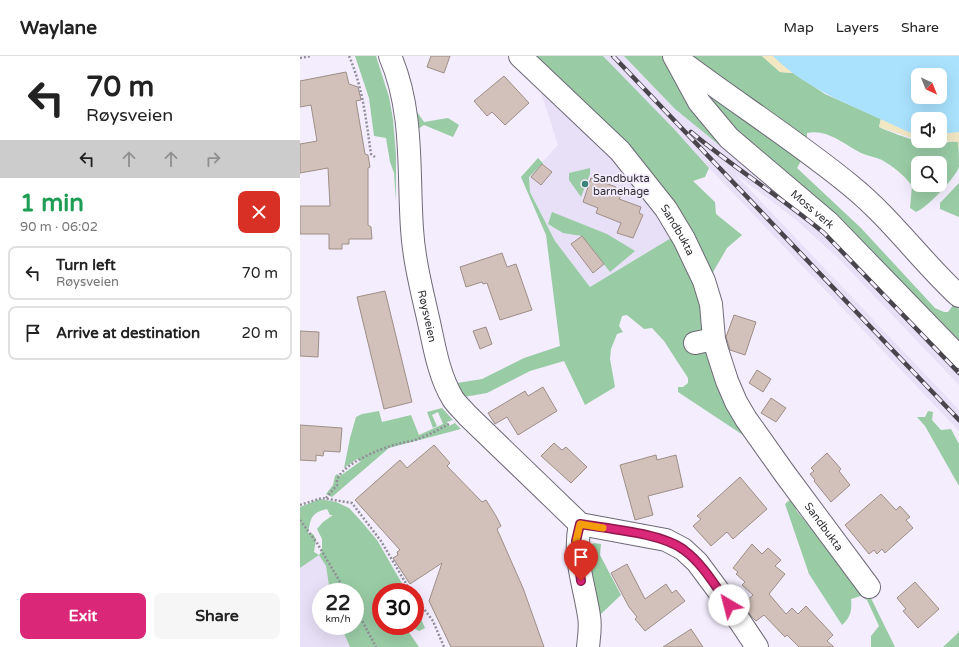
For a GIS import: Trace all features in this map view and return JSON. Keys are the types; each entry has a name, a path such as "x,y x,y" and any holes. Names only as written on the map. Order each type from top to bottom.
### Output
{"street":[{"name":"Røysveien","path":"390,56 403,95 410,142 412,230 419,276 435,348 444,380 454,400 467,415 580,524"},
{"name":"Sandbukta","path":"520,56 620,151 666,209 684,239 704,281 711,304 704,341 727,381 746,419 827,532 869,587"},
{"path":"674,56 749,109 851,185 880,212 959,296"},
{"name":"Moss verk","path":"674,56 699,102 729,138 830,223 959,357"},
{"path":"588,647 590,617 581,581 576,541 580,524 666,540 683,549 697,562 729,605 757,647"}],"path":[{"path":"300,58 311,56"},
{"path":"349,56 357,74 362,93 371,154 375,157"},
{"path":"326,498 337,485 336,480 338,475 358,460 377,450 415,440 447,425"},
{"path":"300,505 326,498 352,503 381,541 406,583"},
{"path":"300,520 317,543 341,583"},
{"path":"424,609 433,621 444,647"},
{"path":"364,624 376,647"}],"shaded area":[{"path":"603,56 624,56 675,109 729,153 749,166 814,216 959,364 959,385 839,259 794,218 734,173 959,410 959,431"},
{"name":"Sandbukta barnehage","path":"539,86 598,137 676,235 590,287 555,241 530,191 529,177 558,145"},
{"path":"319,555 326,566 329,583 312,583 312,635 345,635 350,647 300,647 300,568"}],"green space":[{"path":"355,56 376,56 389,97 393,119 396,155 396,201 394,173 390,162 386,138 374,136 369,98"},
{"path":"532,56 603,56 674,129 709,168 705,177 693,181 715,202 716,214 742,235 727,248 709,279"},
{"path":"624,56 669,56 733,150 729,153 675,109"},
{"path":"687,56 762,56 780,72 793,73 825,94 881,119 879,127 911,139 911,148 947,148 947,142 958,142 959,167 957,172 947,184 947,156 911,156 911,185 895,168 882,160 861,153 829,135 815,132 807,133 807,140"},
{"path":"710,92 801,161 797,168 861,228 935,308 948,312 954,304 959,309 959,352 786,172 742,142 707,98"},
{"path":"415,109 424,122 448,118 459,125 453,137 424,125 418,129"},
{"path":"538,158 543,163 529,177 530,192 555,241 590,287 676,235 702,289 707,346 798,507 796,510 820,540 827,546 846,575 865,586 895,647 871,647 871,636 879,626 867,600 861,596 851,599 850,613 842,625 809,574 785,504 792,498 743,435 678,392 678,387 683,387 688,383 688,378 664,341 652,328 644,329 627,315 622,316 619,326 623,332 617,334 611,349 610,359 615,387 585,405 564,361 530,371 487,393 464,397 457,383 482,379 524,358 560,346 546,235 521,177"},
{"path":"590,168 590,174 581,197 569,180 569,173"},
{"path":"959,183 959,217 940,209 940,203"},
{"path":"911,192 940,192 921,210 916,212 910,208"},
{"path":"552,212 607,234 635,251 610,272 582,236 563,233 548,224"},
{"path":"442,408 453,420 447,422 449,426 455,423 461,429 389,448 332,497 326,494 333,485 337,474 340,476 361,461 357,459 344,468 356,417 362,414 379,411 382,422 411,415 419,435 443,424 438,412 432,415 437,426 433,428 427,412"},
{"path":"928,411 933,412 932,420 941,430 951,429 959,444 959,486 925,426 917,417 925,417"},
{"path":"320,499 336,502 349,508 377,540 402,583 372,583 372,635 411,635 419,647 350,647 345,635 364,635 364,583 329,583 326,566 319,555 300,568 300,507","holes":["327,509 330,515 333,515 323,522 317,529 322,539 322,551 319,555 314,552 316,539 313,534 308,533 311,520 317,512"]},
{"path":"594,543 601,544 600,555 621,595 601,614 599,620 599,647 595,647 585,552 589,546"},
{"path":"959,630 959,647 943,647 958,633"}],"sand":[{"path":"762,56 773,56 793,73 780,72"},
{"path":"881,119 911,133 911,138 879,127"},
{"path":"959,132 959,150 958,142 947,141 947,133"}],"water":[{"path":"773,56 959,56 959,132 947,133 947,112 911,112 911,133 822,91 796,75"}],"building":[{"path":"431,56 450,56 444,73 427,67"},
{"path":"346,72 349,84 358,87 361,100 356,101 365,154 368,155 370,167 368,168 368,225 371,227 372,239 349,239 349,244 342,244 342,249 329,249 329,234 300,234 300,206 330,206 328,168 300,173 300,144 317,141 311,105 300,107 300,81"},
{"path":"504,76 529,103 505,125 492,112 487,116 474,101"},
{"path":"542,164 552,172 541,185 531,177"},
{"path":"591,178 616,187 613,193 621,196 619,199 641,207 639,213 643,215 633,238 617,233 621,223 596,213 598,208 583,202"},
{"path":"582,236 604,264 593,273 571,244"},
{"path":"502,253 507,267 516,264 532,310 500,320 487,283 483,284 482,282 466,287 460,267"},
{"path":"385,291 412,402 384,409 357,297"},
{"path":"734,315 756,322 745,355 730,350 726,337"},
{"path":"486,327 492,344 480,349 473,331"},
{"path":"300,331 319,332 318,357 300,356"},
{"path":"757,370 771,379 763,392 749,383"},
{"path":"543,387 557,411 518,435 507,417 495,424 488,413 525,391 528,396"},
{"path":"771,398 786,408 776,422 761,413"},
{"path":"300,425 342,428 340,452 324,451 323,456 316,455 316,461 300,460"},
{"path":"554,443 562,450 566,447 587,467 571,483 541,456"},
{"path":"434,445 450,463 447,466 482,502 486,500 501,526 497,529 523,588 544,647 451,647 429,601 442,563 409,583 393,558 398,555 397,552 400,550 355,500 400,460 407,468"},
{"path":"827,453 841,469 839,471 850,485 831,502 810,474 814,471 811,468"},
{"path":"656,455 657,460 676,455 683,487 648,496 653,515 635,520 620,465"},
{"path":"740,477 767,509 733,539 727,532 711,546 693,526 701,519 697,516"},
{"path":"881,494 896,510 900,506 910,517 906,520 913,528 885,553 882,549 877,554 874,550 869,554 845,525"},
{"path":"752,544 762,554 768,548 781,560 775,566 785,574 769,594 786,614 792,608 798,614 806,606 833,635 827,641 834,647 799,647 787,635 785,637 764,615 756,621 752,617 743,604 753,595 742,585 745,582 736,574 738,572 733,568"},
{"path":"627,564 645,599 666,584 672,593 676,590 685,601 645,631 635,619 637,617 629,607 611,573"},
{"path":"915,582 939,609 918,628 903,611 906,609 897,598"},
{"path":"691,629 703,647 663,647"}],"railway":[{"path":"613,56 959,420"},
{"path":"691,132 824,233 959,373"}],"slow traffic":[{"path":"577,547 576,541 580,524 603,528"}],"place":[{"name":"Sandbukta barnehage","path":"585,184"}],"route":[{"path":"581,581 576,541 580,524 630,532 666,540 683,549 697,562 729,605"}]}
